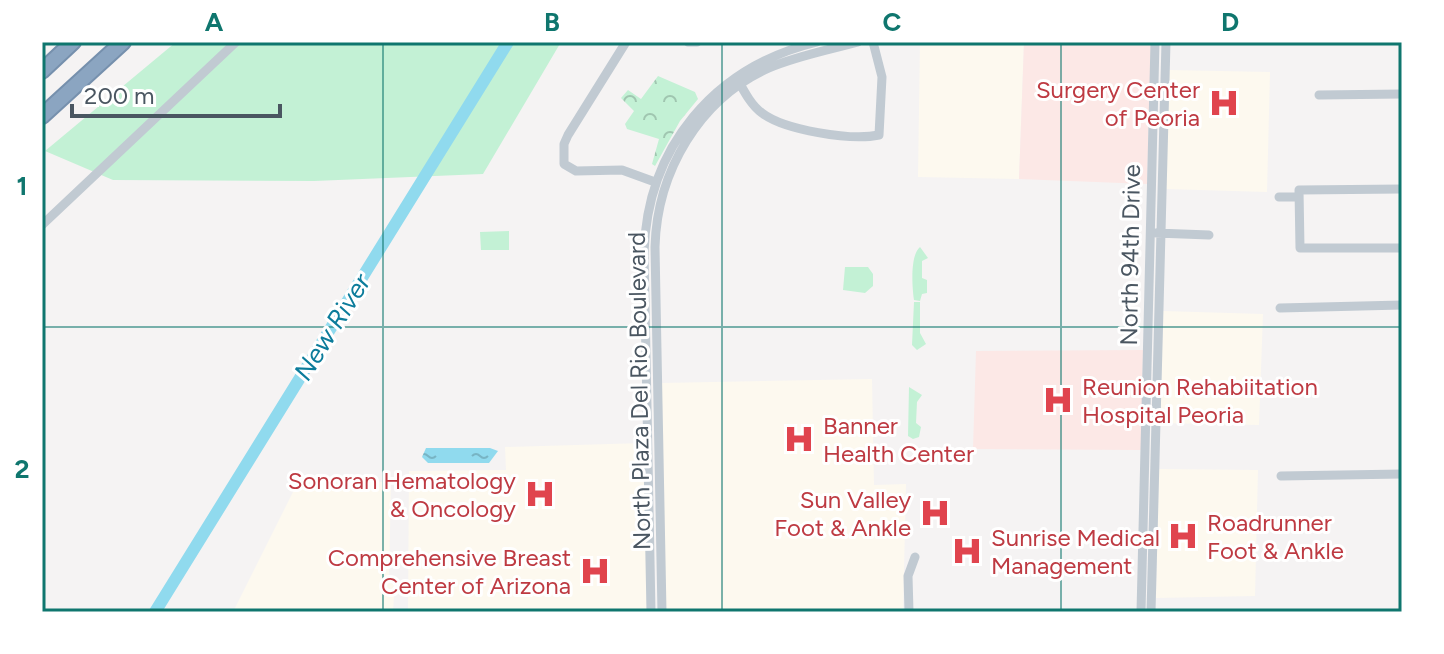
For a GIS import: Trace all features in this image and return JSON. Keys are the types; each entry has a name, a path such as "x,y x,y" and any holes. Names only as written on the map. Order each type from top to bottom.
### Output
{"highway":[{"path":"42,71 73,42"},
{"path":"42,108 111,42"},
{"path":"42,116 123,42"}],"street":[{"path":"42,225 236,42"},
{"path":"626,42 568,135 564,144 564,164 576,171 622,170 655,182"},
{"path":"688,42 697,42"},
{"name":"North Plaza Del Rio Boulevard","path":"651,612 648,461 655,182 703,103 778,54 817,42"},
{"name":"North Plaza Del Rio Boulevard","path":"738,80 858,42"},
{"path":"738,80 757,109 771,119 832,135 879,135 882,77 873,42"},
{"name":"North 94th Drive","path":"1155,42 1156,233"},
{"name":"North 94th Drive","path":"1146,611 1154,289 1166,42"},
{"path":"1319,95 1402,94"},
{"name":"North Plaza Del Rio Boulevard","path":"652,218 684,136"},
{"path":"1279,197 1402,189"},
{"path":"1299,194 1300,248 1402,248"},
{"path":"1156,233 1209,235"},
{"path":"1280,308 1402,305"},
{"name":"North Plaza Del Rio Boulevard","path":"652,394 659,461 662,612"},
{"path":"648,461 659,461"},
{"path":"1281,476 1402,474"},
{"path":"649,526 660,526"},
{"path":"909,612 908,576 915,557"}],"shaded area":[{"path":"920,42 1024,42 1019,179 918,177"},
{"path":"1024,42 1151,42 1147,184 1019,179"},
{"path":"1169,70 1270,72 1267,192 1166,189"},
{"path":"1163,311 1263,314 1259,425 1160,423"},
{"name":"Reunion Rehabiitation Hospital Peoria","path":"1143,350 1141,450 973,449 976,351"},
{"path":"872,379 874,485 906,484 903,612 666,612 661,383"},
{"path":"644,443 647,612 408,612 409,471 506,470 505,447"},
{"path":"1159,469 1258,470 1255,596 1156,598"},
{"path":"298,482 391,482 389,579 395,580 393,612 233,612"}],"green space":[{"path":"176,42 561,42 483,174 314,181 113,180 45,151"},
{"path":"658,76 695,92 698,99 680,121 655,166 652,164 659,139 627,129 625,124 634,111 621,98 628,90 641,99"},
{"path":"509,231 509,250 481,250 480,232"},
{"path":"920,247 928,258 922,261 922,278 927,280 927,293 922,294 920,301 914,300 912,280 913,264"},
{"path":"845,267 868,267 873,274 873,286 865,293 843,290"},
{"path":"914,302 920,302 920,333 926,344 917,350 912,345"},
{"path":"909,387 922,395 917,402 916,423 921,427 919,437 913,439 908,436"}],"water":[{"path":"426,448 490,448 498,451 489,463 428,463 422,457"}],"waterway":[{"name":"New River","path":"155,612 508,42"}],"place":[{"name":"Surgery Center of Peoria","path":"1224,103"},
{"name":"Reunion Rehabiitation Hospital Peoria","path":"1058,400"},
{"name":"Banner Health Center","path":"799,439"},
{"name":"Sonoran Hematology & Oncology","path":"540,494"},
{"name":"Sun Valley Foot & Ankle","path":"935,513"},
{"name":"Roadrunner Foot & Ankle","path":"1183,536"},
{"name":"Sunrise Medical Management","path":"967,551"},
{"name":"Comprehensive Breast Center of Arizona","path":"595,571"}]}
